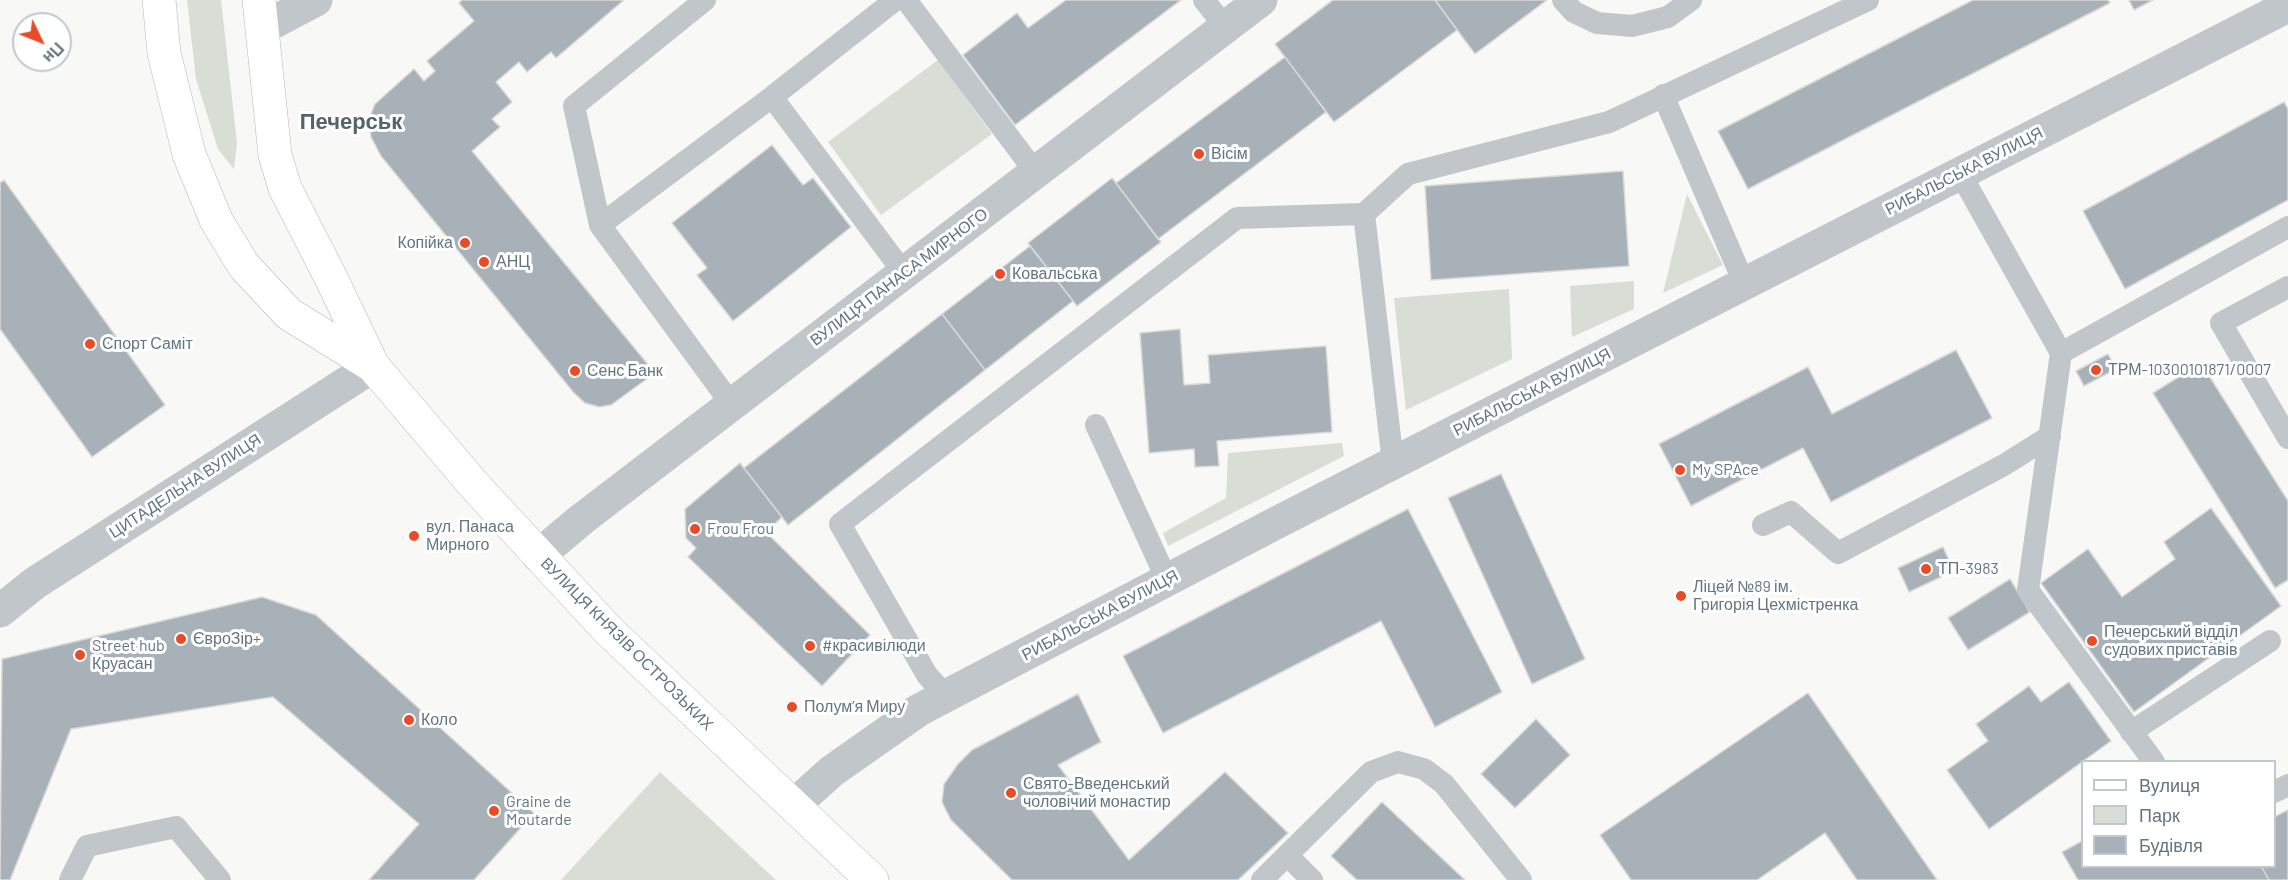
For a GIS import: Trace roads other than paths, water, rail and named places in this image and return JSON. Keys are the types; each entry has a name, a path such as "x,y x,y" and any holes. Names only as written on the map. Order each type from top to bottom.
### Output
{"main road":[{"name":"ВУЛИЦЯ КНЯЗІВ ОСТРОЗЬКИХ","path":"159,0 164,53 189,154 216,220 244,266 289,314 373,366"},
{"name":"ВУЛИЦЯ КНЯЗІВ ОСТРОЗЬКИХ","path":"261,14 275,155 285,188 373,366 538,556 608,630 872,880"}],"street":[{"path":"261,14 316,0"},
{"name":"ВУЛИЦЯ ПАНАСА МИРНОГО","path":"538,556 582,519 1261,0"},
{"name":"РИБАЛЬСЬКА ВУЛИЦЯ","path":"793,806 832,771 919,710 1393,463 2288,6"},
{"name":"ЦИТАДЕЛЬНА ВУЛИЦЯ","path":"0,610 34,583 373,366"}],"lane":[{"path":"705,0 574,106 600,225 732,405"},
{"path":"600,225 772,97 895,0"},
{"path":"906,0 1036,173"},
{"path":"1204,0 1225,27"},
{"path":"1563,0 1574,12 1596,23 1632,26 1668,17 1691,0"},
{"path":"946,696 927,675 840,524 1237,218 1364,214 1408,174 1609,122 1662,95 1868,0"},
{"path":"1662,95 1744,283"},
{"path":"772,97 904,273"},
{"path":"1960,173 2061,352 2028,590 2153,760"},
{"path":"1364,214 1393,463"},
{"path":"2061,352 2288,227"},
{"path":"2288,287 2221,323 2288,438"},
{"path":"1096,425 1167,580"},
{"path":"1763,525 1791,512 1838,553 2004,465 2050,435"},
{"path":"2132,732 2270,640"},
{"path":"1262,880 1371,772 1398,762 1424,769 1444,784 1521,880"},
{"path":"69,880 87,846 176,827 220,880"},
{"path":"1287,855 1312,880"}],"place":[{"name":"Вісім","path":"1199,154"},
{"name":"Копійка","path":"465,243"},
{"name":"АНЦ","path":"484,262"},
{"name":"Ковальська","path":"1000,274"},
{"name":"Спорт Саміт","path":"90,344"},
{"name":"ТРМ-10300101871/0007","path":"2096,370"},
{"name":"Сенс Банк","path":"575,371"},
{"name":"My SPAce","path":"1680,470"},
{"name":"Frou Frou","path":"695,529"},
{"name":"вул. Панаса Мирного","path":"414,536"},
{"name":"ТП-3983","path":"1926,569"},
{"name":"Ліцей №89 ім. Григорія Цехмістренка","path":"1681,596"},
{"name":"ЄвроЗір+","path":"181,639"},
{"name":"Печерський відділ судових приставів","path":"2092,641"},
{"name":"#красивілюди","path":"810,646"},
{"name":"Street hub Круасан","path":"80,655"},
{"name":"Полумʼя Миру","path":"792,707"},
{"name":"Коло","path":"409,720"},
{"name":"Свято-Введенський чоловічий монастир","path":"1011,793"},
{"name":"Graine de Moutarde","path":"494,811"}],"district":[{"name":"Печерськ","path":"351,122"}]}
